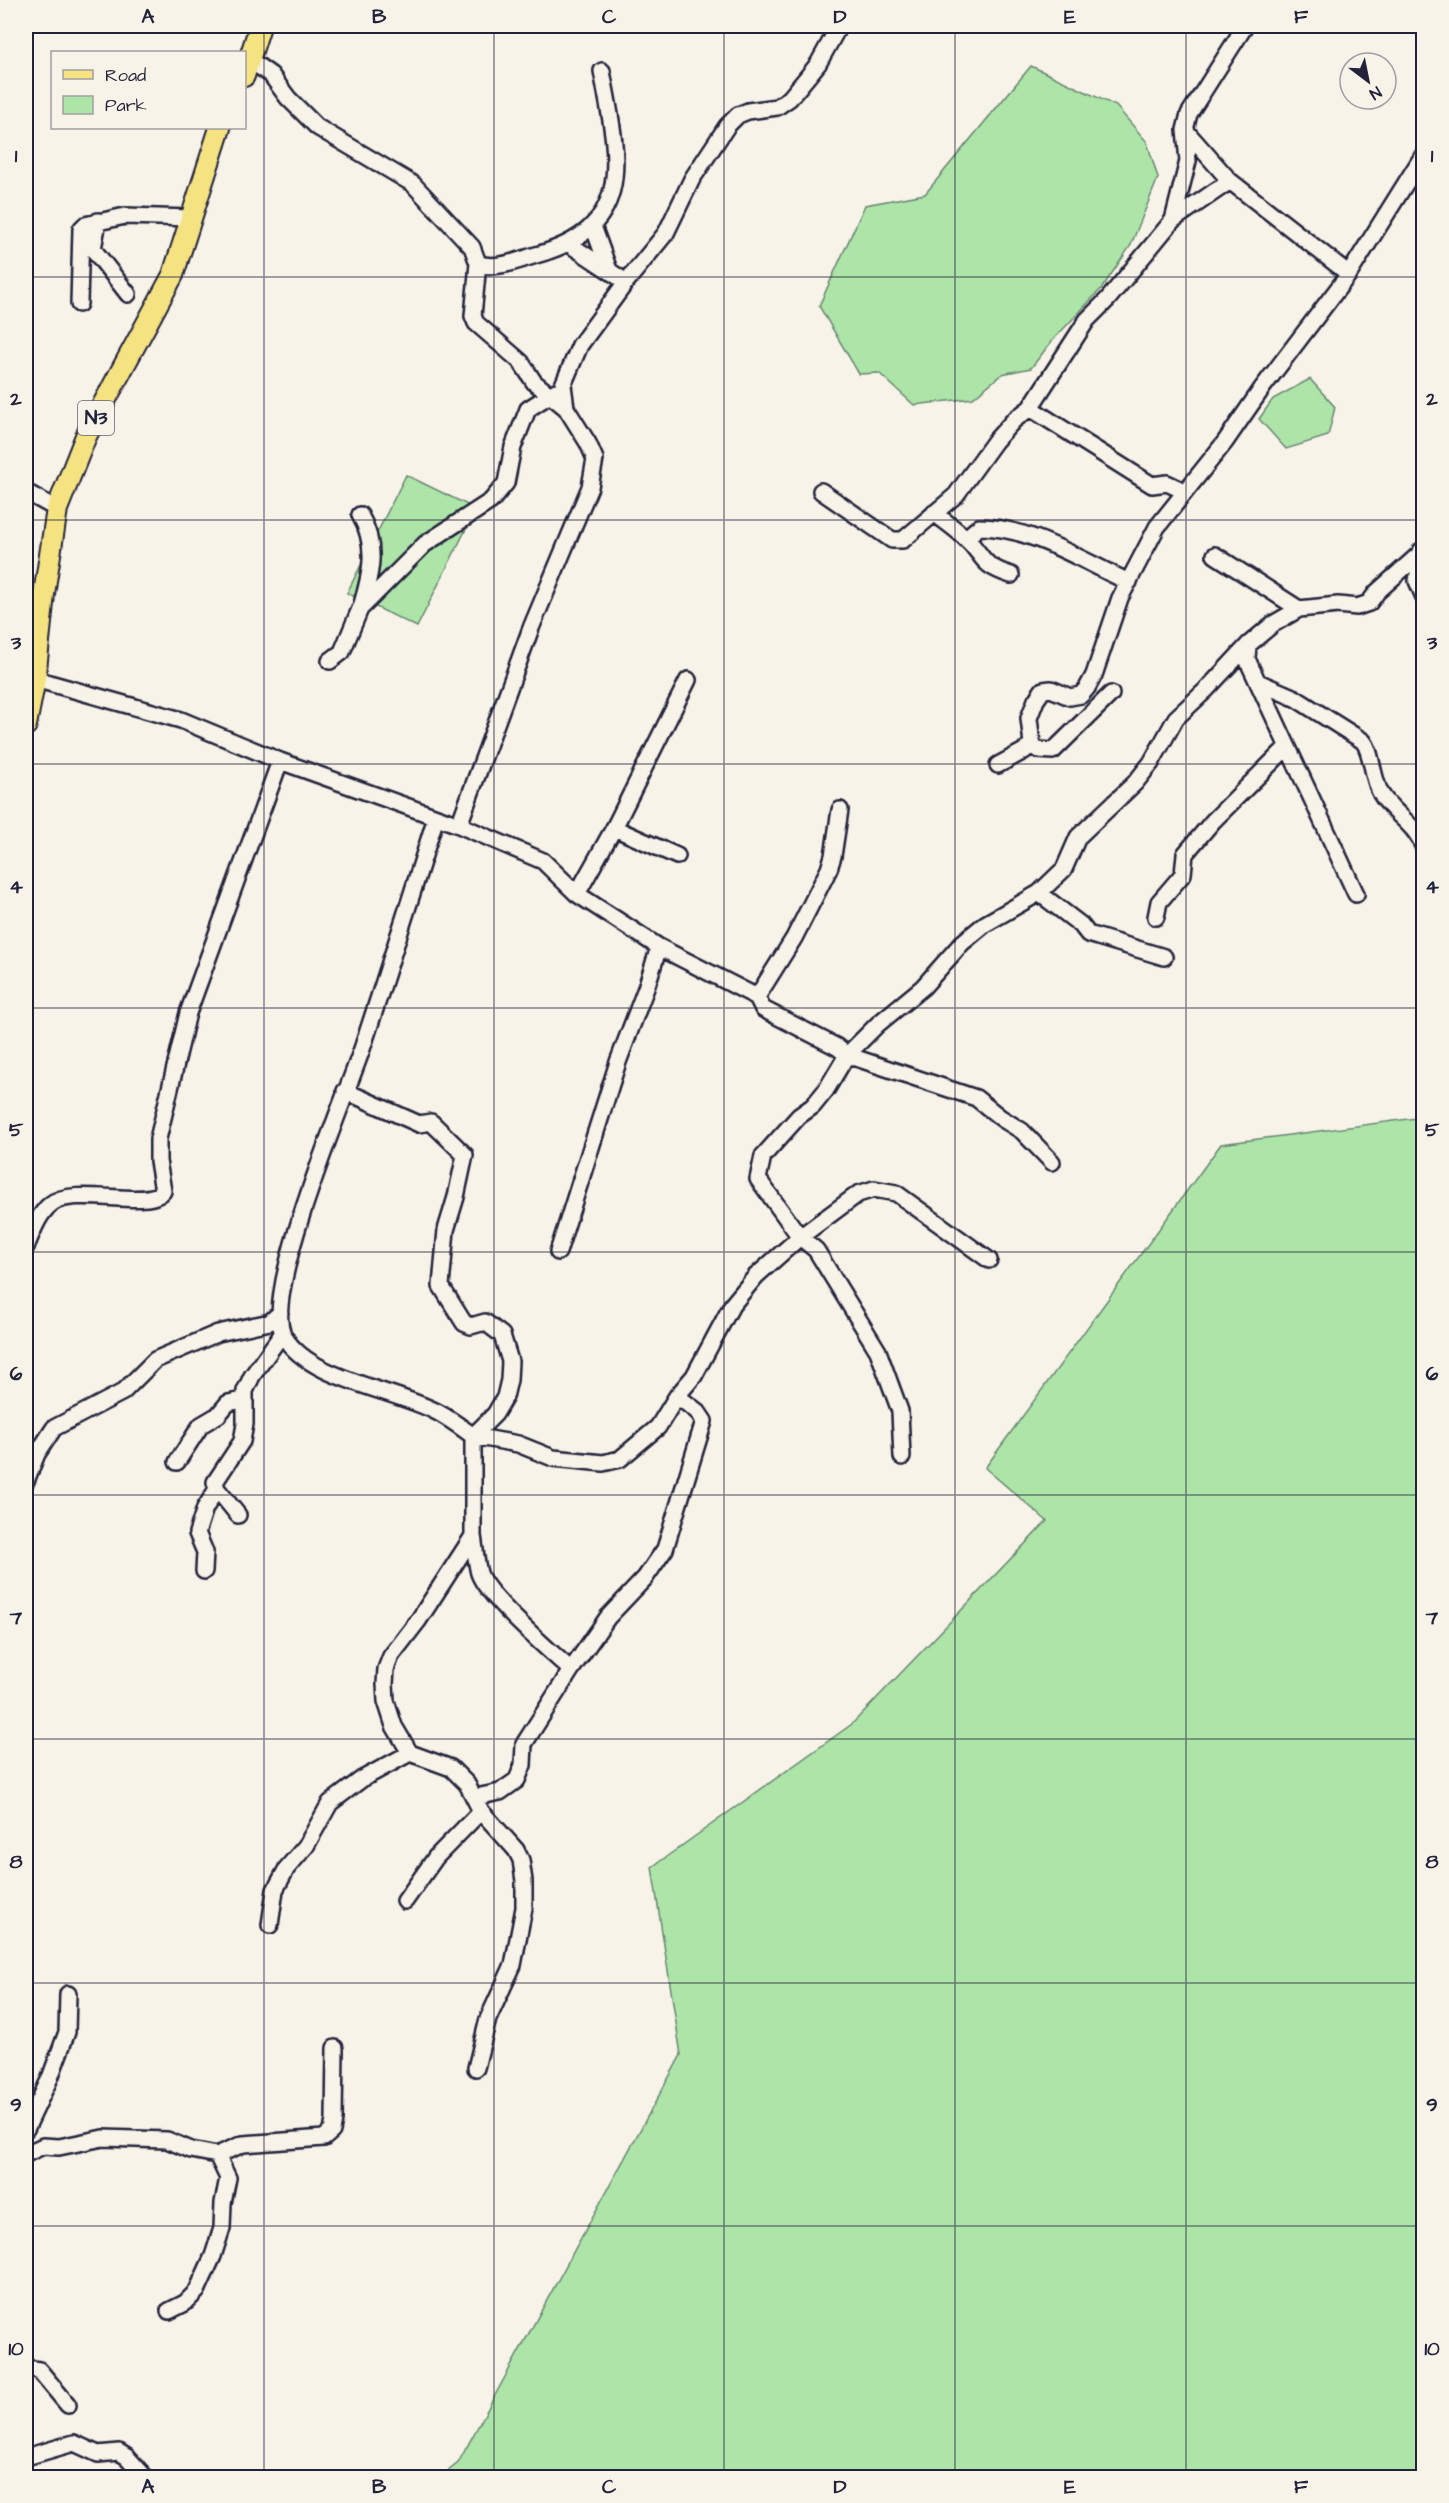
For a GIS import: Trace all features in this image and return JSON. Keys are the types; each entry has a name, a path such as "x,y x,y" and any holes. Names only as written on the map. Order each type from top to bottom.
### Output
{"main road":[{"path":"247,68 260,26"},
{"name":"N3","path":"26,725 36,680 57,509 86,436 173,275 220,129"}],"street":[{"path":"360,609 424,544 491,501 506,483 513,447 528,409 551,396 563,385 580,345 626,282 666,233 692,179 727,126 738,115 748,111 777,107 790,98 818,64 839,26"},
{"path":"1173,220 1188,161 1185,130 1189,114 1245,26"},
{"path":"247,68 271,75 288,98 317,127 413,184 472,247 478,263 473,316 476,323 521,362 534,382 566,408 588,443 595,459 590,487 531,628 459,825"},
{"path":"478,263 484,266 500,265 539,255 568,244 593,226 602,216 610,200 616,157 602,71"},
{"path":"1185,130 1230,182 1349,274"},
{"path":"1111,694 1053,751 1038,750 1032,744 1029,718 1036,700 1043,690 1051,689 1070,697 1081,695 1087,688 1094,675 1120,598 1157,526 1225,442 1263,387 1349,274 1424,154"},
{"path":"822,491 892,540 898,542 903,540 956,495 995,441 1014,420 1030,408 1088,320 1173,220 1230,182"},
{"path":"79,304 81,229 85,225 98,220 125,216 190,218"},
{"path":"98,220 93,249 128,294"},
{"path":"593,226 609,270"},
{"path":"568,244 626,282"},
{"path":"563,385 566,408"},
{"path":"1030,408 1152,485 1167,483 1184,491"},
{"path":"26,492 57,509"},
{"path":"934,513 966,538 983,562 995,570 1011,575"},
{"path":"330,661 342,652 372,573 369,531 360,515"},
{"path":"966,538 979,527 1000,527 1049,544 1129,582"},
{"path":"1422,550 1417,580 1424,597"},
{"path":"902,1457 900,1411 878,1351 816,1250 800,1237 758,1179 763,1156 826,1090 847,1055 878,1024 923,987 962,943 985,924 1039,893 1064,869 1078,837 1135,783 1151,763 1176,718 1274,624 1299,609 1338,605 1357,607 1369,603 1377,592 1422,550"},
{"path":"1215,555 1299,609"},
{"path":"1243,654 1356,894"},
{"path":"36,680 181,720 280,761 459,825 543,861 577,894 659,946 757,997 763,1009 837,1047 847,1055 976,1098 1022,1131 1052,1162"},
{"path":"577,894 614,828 688,680"},
{"path":"1258,682 1295,698 1363,741 1369,752 1372,772 1380,793 1421,837 1424,848"},
{"path":"998,765 1032,744"},
{"path":"1156,917 1158,902 1183,874 1185,854 1213,821 1287,747"},
{"path":"26,1247 42,1213 52,1202 65,1198 82,1197 153,1198 163,1191 158,1139 188,1013 280,761"},
{"path":"757,997 794,938 829,869 840,810"},
{"path":"436,817 365,1040 300,1220 285,1276 280,1313 282,1334 309,1362 337,1375 435,1410 473,1436 518,1444 553,1458 610,1463 630,1451 658,1426 677,1396 694,1376 732,1305 756,1276 800,1237 858,1194 874,1189 896,1193 988,1260"},
{"path":"614,828 677,856"},
{"path":"1039,893 1081,925 1088,934 1164,957"},
{"path":"558,1252 618,1062 659,946"},
{"path":"345,1091 419,1124 430,1122 465,1155 446,1230 441,1286 464,1323 471,1326 485,1322 502,1335 510,1361 505,1397 495,1414 473,1436 473,1536 479,1573 506,1609 571,1670"},
{"path":"26,1480 54,1428 123,1392 155,1360 218,1333 270,1322 280,1313"},
{"path":"238,1515 215,1482 242,1441 245,1424 243,1400 252,1376 282,1334"},
{"path":"405,1901 478,1804 517,1780 523,1765 524,1744 571,1670 608,1617 645,1578 665,1549 704,1421 698,1412 677,1396"},
{"path":"177,1462 201,1425 218,1415 228,1403 243,1400"},
{"path":"204,1571 205,1552 196,1533 205,1508 218,1489"},
{"path":"473,1536 418,1621 391,1656 386,1669 386,1701 394,1726 410,1753 451,1768 516,1850 521,1860 524,1908 513,1965 488,2019 476,2068"},
{"path":"270,1925 275,1890 287,1868 306,1846 330,1803 362,1779 410,1753"},
{"path":"26,2128 50,2078 67,2032 68,1994"},
{"path":"26,2154 43,2146 59,2147 103,2138 166,2140 191,2150 218,2155 243,2144 324,2138 332,2131 336,2048"},
{"path":"169,2311 185,2303 197,2291 213,2256 222,2228 223,2203 228,2178 218,2155"},
{"path":"26,2368 39,2370 68,2404"},
{"path":"26,2457 74,2443 98,2454 119,2452 127,2457 146,2478"}],"green space":[{"path":"1031,66 1116,106 1147,142 1158,178 1131,245 1102,288 1052,341 1031,368 1002,374 973,398 914,405 879,373 859,374 819,306 865,205 925,194"},
{"path":"1310,379 1335,407 1328,436 1286,449 1259,419 1273,399"},
{"path":"406,475 476,509 417,627 347,593"},
{"path":"1423,1117 1423,2477 441,2477 458,2463 681,2055 652,1867 852,1724 1047,1521 985,1468 1221,1144"}]}
